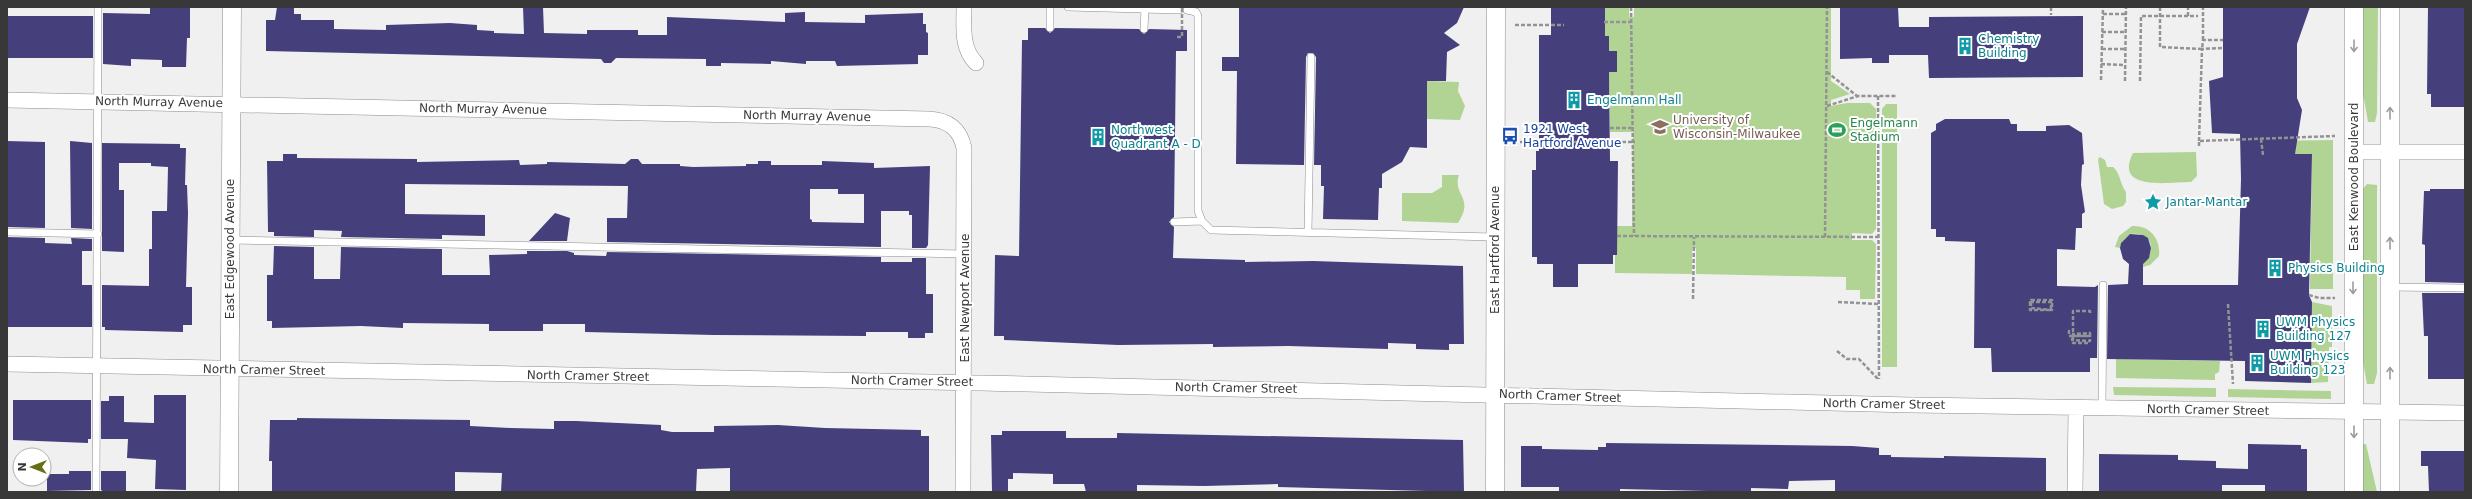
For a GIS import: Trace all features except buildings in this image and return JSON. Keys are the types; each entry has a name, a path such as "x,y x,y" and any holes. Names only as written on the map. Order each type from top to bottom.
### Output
{"street":[{"name":"East Edgewood Avenue","path":"230,492 229,369 232,7"},
{"path":"964,7 965,43 969,56 976,63"},
{"name":"East Hartford Avenue","path":"1495,492 1494,237 1496,7"},
{"name":"East Kenwood Boulevard","path":"2354,7 2354,492"},
{"path":"2390,7 2390,492"},
{"name":"North Murray Avenue","path":"7,100 232,103 936,119 948,123 957,129"},
{"name":"East Newport Avenue","path":"957,129 964,148 965,254 963,492"},
{"path":"2353,152 2465,152"},
{"name":"North Cramer Street","path":"7,364 964,382 2076,408 2465,413"},
{"path":"2075,492 2076,408"}],"lane":[{"path":"96,492 98,7"},
{"path":"1050,7 1050,28"},
{"path":"1068,7 1183,9 1196,12 1198,16 1198,211 1202,221 1211,230 1494,237"},
{"path":"1144,29 1145,9"},
{"path":"1308,233 1311,57"},
{"path":"1174,222 1202,221"},
{"path":"7,232 98,234"},
{"path":"230,240 965,254"},
{"path":"2102,408 2103,284"},
{"path":"2390,287 2465,288"}],"path":[{"path":"1632,7 1634,236"},
{"path":"1825,237 1827,7"},
{"path":"2051,7 2051,15"},
{"path":"2101,80 2103,7"},
{"path":"2125,81 2126,7"},
{"path":"2160,7 2160,47 2202,49 2223,48"},
{"path":"2188,7 2188,16"},
{"path":"2199,146 2203,7"},
{"path":"1177,37 1182,37 1183,9"},
{"path":"2103,14 2126,14"},
{"path":"2140,82 2142,16 2198,16"},
{"path":"1604,22 1631,22"},
{"path":"1515,25 1564,25"},
{"path":"2102,32 2126,32"},
{"path":"2203,40 2223,40"},
{"path":"2102,49 2125,49"},
{"path":"2101,64 2125,65"},
{"path":"1826,72 1858,96"},
{"path":"1827,106 1858,96 1897,96"},
{"path":"1837,351 1848,359 1859,359 1879,379 1878,96"},
{"path":"1610,128 1632,128"},
{"path":"2199,141 2335,136"},
{"path":"2261,139 2263,155"},
{"path":"1514,142 1634,142"},
{"path":"1618,236 1878,237"},
{"path":"1693,299 1694,236"},
{"path":"2309,295 2319,298 2335,298"},
{"path":"2031,300 2052,300 2052,310 2031,308 2031,300"},
{"path":"1838,302 1879,304"},
{"path":"2030,302 2051,302 2051,310 2030,310 2030,302"},
{"path":"2228,304 2233,384"},
{"path":"2090,317 2090,311 2073,311 2073,331 2069,331 2069,336 2090,336"},
{"path":"2073,336 2073,343 2090,343 2090,330"},
{"path":"2090,333 2090,340 2072,340 2073,334 2090,333"}],"green space":[{"path":"1605,7 1629,7 1629,17 1634,17 1634,7 1831,7 1831,81 1850,94 1831,100 1831,106 1847,103 1870,103 1876,109 1876,229 1872,234 1852,233 1852,240 1872,240 1876,244 1875,299 1860,299 1860,290 1846,290 1846,277 1696,274 1696,248 1692,248 1692,274 1615,273 1615,226 1632,226 1633,132 1610,132 1609,72 1617,72 1617,51 1609,51 1609,36 1604,36"},
{"path":"2359,7 2378,7 2377,113 2375,122 2368,122 2359,71"},
{"path":"1427,81 1459,82 1458,91 1465,106 1460,120 1427,119"},
{"path":"1886,104 1897,104 1897,367 1882,367 1882,109"},
{"path":"2333,140 2333,289 2310,289 2312,154 2271,155 2272,141"},
{"path":"2196,152 2197,176 2191,182 2147,182 2137,179 2131,174 2129,165 2133,153"},
{"path":"2100,157 2105,160 2107,167 2113,167 2119,175 2126,192 2126,202 2123,206 2112,209 2104,204 2098,159"},
{"path":"1442,175 1459,175 1458,187 1464,202 1464,207 1463,214 1458,223 1402,221 1402,193 1432,193 1442,187"},
{"path":"2367,184 2377,185 2377,373 2374,384 2367,384 2358,334 2363,189"},
{"path":"2132,226 2144,228 2153,234 2156,239 2159,256 2150,265 2143,267 2142,264 2147,259 2151,248 2148,238 2143,235 2130,234 2121,243 2120,248 2115,247 2119,236"},
{"path":"2312,302 2332,306 2332,347 2329,347 2328,382 2311,383"},
{"path":"2116,359 2220,361 2219,372 2215,374 2215,380 2116,378"},
{"path":"2113,387 2216,388 2216,397 2114,395"},
{"path":"2228,389 2331,391 2331,399 2228,397"},
{"path":"2361,444 2366,444 2377,492 2358,492"}],"place":[{"name":"Chemistry Building","path":"1965,46"},
{"name":"Engelmann Hall","path":"1574,100"},
{"name":"University of Wisconsin-Milwaukee","path":"1660,127"},
{"name":"Engelmann Stadium","path":"1837,130"},
{"name":"1921 West Hartford Avenue","path":"1510,136"},
{"name":"Northwest Quadrant A - D","path":"1098,137"},
{"name":"Jantar-Mantar","path":"2153,202"},
{"name":"Physics Building","path":"2275,268"},
{"name":"UWM Physics Building 127","path":"2263,329"},
{"name":"UWM Physics Building 123","path":"2257,363"}]}
